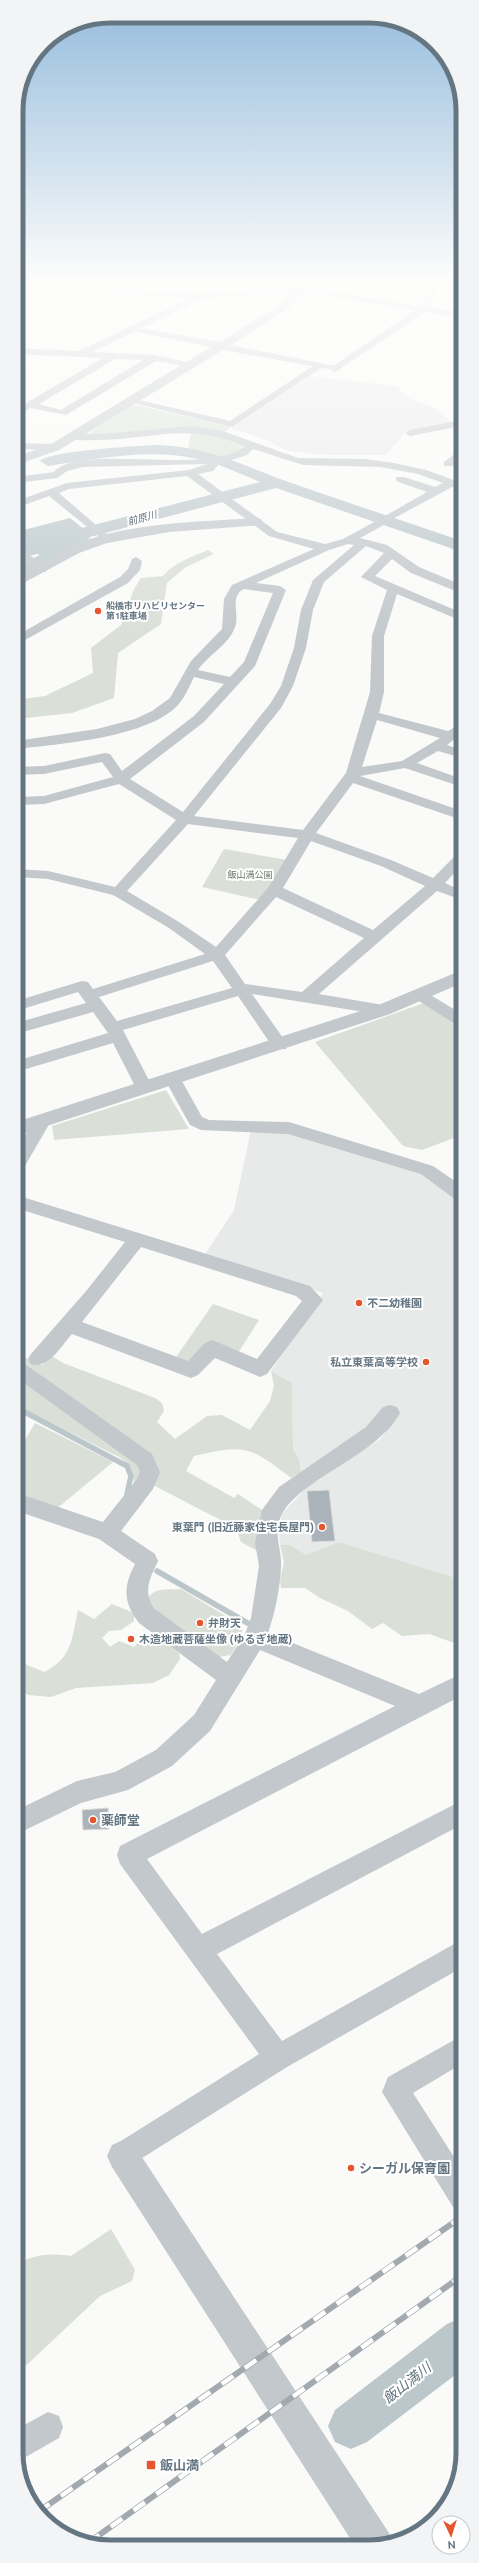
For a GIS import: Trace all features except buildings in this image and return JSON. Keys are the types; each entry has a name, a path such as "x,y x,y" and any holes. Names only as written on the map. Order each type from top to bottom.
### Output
{"street":[{"path":"23,409 31,404 62,414 79,404"},
{"path":"23,459 37,455 74,436 124,404"},
{"path":"145,404 232,424 263,404"},
{"path":"410,433 456,424"},
{"path":"74,436 114,437 191,429 218,433 253,444 297,461 383,464 435,475 456,484"},
{"path":"23,479 57,475 63,468 83,464 215,462 243,453 253,444"},
{"path":"23,446 55,446"},
{"path":"448,464 456,457"},
{"path":"23,502 68,486 189,473 209,469 215,462"},
{"path":"189,473 273,534 325,548"},
{"path":"400,479 435,491"},
{"path":"23,744 92,734 141,722 170,705 186,684 190,672 217,644 230,627 230,598 236,588 325,548 347,541 452,482"},
{"path":"51,492 100,533 133,536 196,526 256,522"},
{"path":"23,579 100,533"},
{"path":"347,541 364,542 383,547 415,570 456,587"},
{"path":"118,892 153,856 262,724 286,686 300,648 307,610 319,580 364,542"},
{"path":"391,553 367,577 456,614"},
{"path":"23,554 42,569"},
{"path":"23,637 124,580 134,570 136,561"},
{"path":"23,801 44,800 121,780 199,719 250,663 280,590 242,585"},
{"path":"23,1026 217,955 274,890 307,835 351,775 372,715 377,692 378,636 393,588"},
{"path":"190,672 233,682"},
{"path":"372,715 449,736"},
{"path":"351,775 406,764 437,746 456,731"},
{"path":"437,746 456,752"},
{"path":"23,771 44,770 105,757 121,780 184,819 307,835 386,863 456,893"},
{"path":"406,764 456,781"},
{"path":"351,775 456,814"},
{"path":"306,998 436,884 456,863"},
{"path":"23,873 48,875 118,892 174,925 217,955 280,1045"},
{"path":"274,890 375,937"},
{"path":"23,1127 172,1078 280,1045 383,1010 456,979"},
{"path":"23,1004 82,986 115,1031 144,1088"},
{"path":"23,1064 115,1031 240,989 249,988 383,1010"},
{"path":"422,994 456,1017"},
{"path":"172,1078 196,1121 207,1126 289,1128 421,1168 446,1182 456,1190"},
{"path":"23,1155 42,1121"},
{"path":"23,1203 303,1291 313,1300 260,1370 212,1348 192,1370 69,1325"},
{"path":"38,1360 69,1325 137,1239"},
{"path":"23,1373 145,1460 150,1472 146,1483 107,1533"},
{"path":"23,1819 77,1792 119,1782 164,1758 202,1724 255,1638 262,1618 270,1566 266,1542 270,1516 286,1494 373,1433 390,1413"},
{"path":"23,1504 107,1533 147,1561 135,1590 140,1607 147,1616 230,1677"},
{"path":"255,1638 419,1705"},
{"path":"278,2058 129,1856 456,1686"},
{"path":"198,1950 456,1814"},
{"path":"372,2540 122,2156 278,2058 456,1958"},
{"path":"456,2052 398,2087 396,2092 456,2180"},
{"path":"23,2443 48,2427"}],"shaded area":[{"path":"268,404 423,404 437,409 452,423 405,432 386,455 328,455 288,451 266,440 231,428"},
{"path":"70,518 85,530 76,534 68,544 44,556 37,554 29,556 23,551 23,530"},
{"path":"251,1130 290,1131 425,1172 456,1196 456,1578 339,1542 306,1555 290,1545 280,1545 279,1532 282,1514 305,1489 380,1439 396,1419 384,1406 366,1428 301,1472 299,1459 293,1449 292,1383 271,1371 323,1293 204,1256 234,1210"}],"green space":[{"path":"137,405 231,427 225,432 244,445 232,455 220,459 213,459 188,451 191,431 122,435 96,434 90,432 130,406"},
{"path":"208,550 214,554 186,567 167,583 161,624 118,653 114,698 72,713 23,718 23,699 45,696 93,673 91,648 121,625 134,589 141,578 163,576 178,563"},
{"name":"飯山満公園","path":"224,849 287,860 261,900 202,887"},
{"path":"424,1003 456,1026 456,1137 422,1150 403,1146 315,1042"},
{"path":"166,1090 189,1129 54,1140 52,1126"},
{"path":"213,1304 259,1320 238,1353 212,1342 189,1365 174,1360"},
{"path":"52,1356 63,1363 155,1398 162,1403 164,1411 157,1422 175,1439 207,1416 222,1415 250,1430 270,1401 274,1386 271,1371 292,1383 293,1449 299,1459 301,1472 291,1478 256,1454 246,1450 236,1449 194,1456 186,1471 234,1498 238,1494 262,1510 259,1552 241,1542 236,1528 153,1485 150,1457 23,1362 23,1357 42,1365"},
{"path":"23,1378 135,1460 141,1473 134,1487 132,1471 128,1464 121,1458 23,1409"},
{"path":"35,1423 113,1462 55,1510 23,1499 23,1444"},
{"path":"339,1542 456,1578 456,1644 429,1634 402,1636 383,1623 372,1629 348,1611 320,1598 305,1588 281,1588 280,1580 284,1562 280,1545 290,1545 306,1555"},
{"path":"167,1589 181,1589 242,1626 242,1636 231,1655 219,1657 160,1616 148,1598 154,1592"},
{"path":"112,1604 134,1613 134,1621 121,1630 109,1631 102,1638 110,1647 119,1641 134,1647 146,1634 155,1634 179,1653 180,1659 169,1675 153,1683 76,1688 51,1697 28,1695 23,1691 23,1661 25,1664 44,1672 53,1667 60,1661 69,1647 78,1610 94,1619"},
{"path":"111,2229 135,2270 132,2281 100,2296 23,2368 23,2261 43,2255 71,2256"}],"waterway":[{"name":"前原川","path":"48,461 118,452 172,450 210,457 277,483"},
{"name":"前原川","path":"23,571 54,553 75,544 84,533 277,483"},
{"name":"前原川","path":"277,483 456,545"},
{"path":"23,1411 127,1466 131,1476 127,1494"},
{"path":"157,1571 251,1625"},
{"name":"飯山満川","path":"351,2426 456,2345"}],"railway":[{"path":"43,2509 456,2221"},
{"path":"95,2538 456,2280"}],"place":[{"name":"船橋市リハビリセンター 第1駐車場","path":"98,611"},
{"name":"不二幼稚園","path":"359,1303"},
{"name":"私立東葉高等学校","path":"426,1362"},
{"name":"東葉門 (旧近藤家住宅長屋門)","path":"322,1527"},
{"name":"弁財天","path":"200,1623"},
{"name":"木造地蔵菩薩坐像 (ゆるぎ地蔵)","path":"131,1639"},
{"name":"薬師堂","path":"93,1820"},
{"name":"シーガル保育園","path":"351,2168"},
{"name":"飯山満","path":"151,2465"}]}
